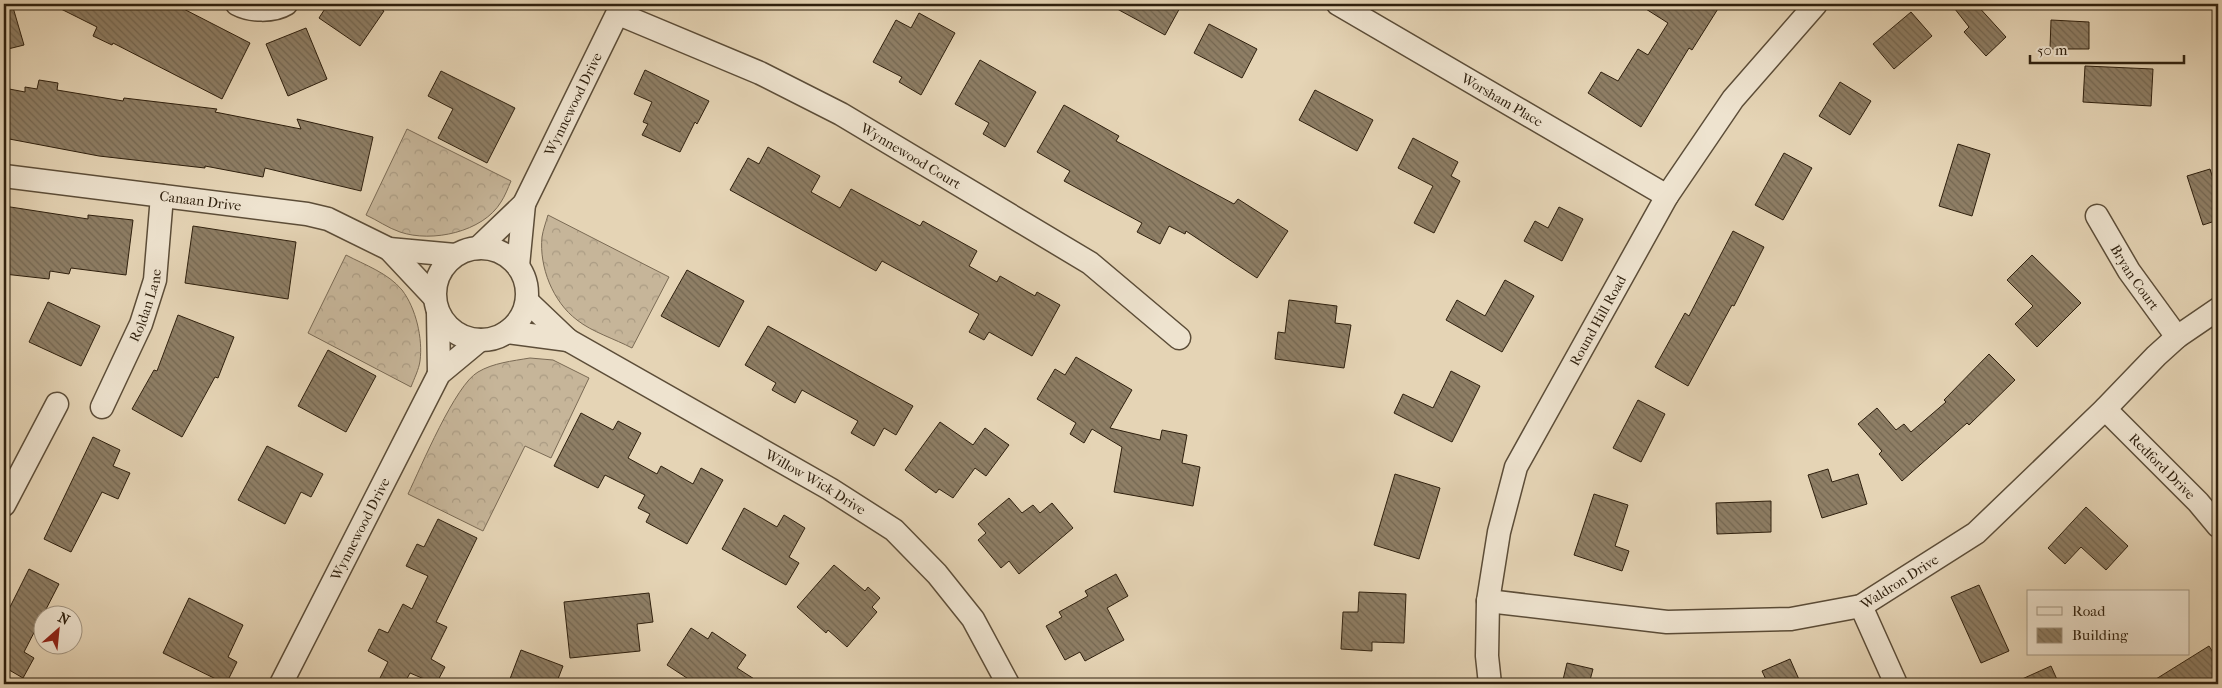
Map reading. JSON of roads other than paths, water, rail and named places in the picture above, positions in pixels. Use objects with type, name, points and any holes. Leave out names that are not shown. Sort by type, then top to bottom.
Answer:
[{"type":"street","points":[[237,4],[246,8],[267,9],[286,4]]},
{"type":"street","name":"Worsham Place","points":[[1338,4],[1667,196]]},
{"type":"street","name":"Round Hill Road","points":[[1490,684],[1487,656],[1488,601],[1499,532],[1516,467],[1667,196],[1733,99],[1816,4]]},
{"type":"street","name":"Wynnewood Drive","points":[[478,248],[524,204],[620,9]]},
{"type":"street","name":"Wynnewood Court","points":[[620,9],[760,73],[841,114],[1090,263],[1179,338]]},
{"type":"street","name":"Canaan Drive","points":[[4,176],[307,214],[328,219],[389,249],[455,255]]},
{"type":"street","name":"Roldan Lane","points":[[102,407],[141,324],[152,289],[162,196]]},
{"type":"street","name":"Wynnewood Drive","points":[[518,266],[524,204]]},
{"type":"street","name":"Bryan Court","points":[[2097,216],[2129,271],[2177,337]]},
{"type":"street","name":"Wynnewood Drive","points":[[439,374],[436,281],[455,255],[469,249],[478,248],[501,252],[518,266],[527,286],[527,301]]},
{"type":"street","name":"Canaan Drive","points":[[389,249],[436,304]]},
{"type":"street","points":[[507,332],[523,315],[527,301]]},
{"type":"street","name":"Willow Wick Drive","points":[[527,301],[568,340],[830,489],[894,530],[937,574],[973,619],[1008,684]]},
{"type":"street","points":[[436,304],[446,326],[459,335],[480,340]]},
{"type":"street","name":"Waldron Drive","points":[[1488,601],[1667,622],[1791,619],[1861,606],[1976,533],[2177,337],[2218,309]]},
{"type":"street","name":"Wynnewood Drive","points":[[281,684],[439,374],[480,340],[495,338],[507,332]]},
{"type":"street","name":"Willow Wick Drive","points":[[507,332],[568,340]]},
{"type":"street","points":[[4,505],[57,404]]},
{"type":"street","name":"Redford Drive","points":[[2105,409],[2198,502],[2218,526]]},
{"type":"street","points":[[1861,606],[1896,684]]}]
